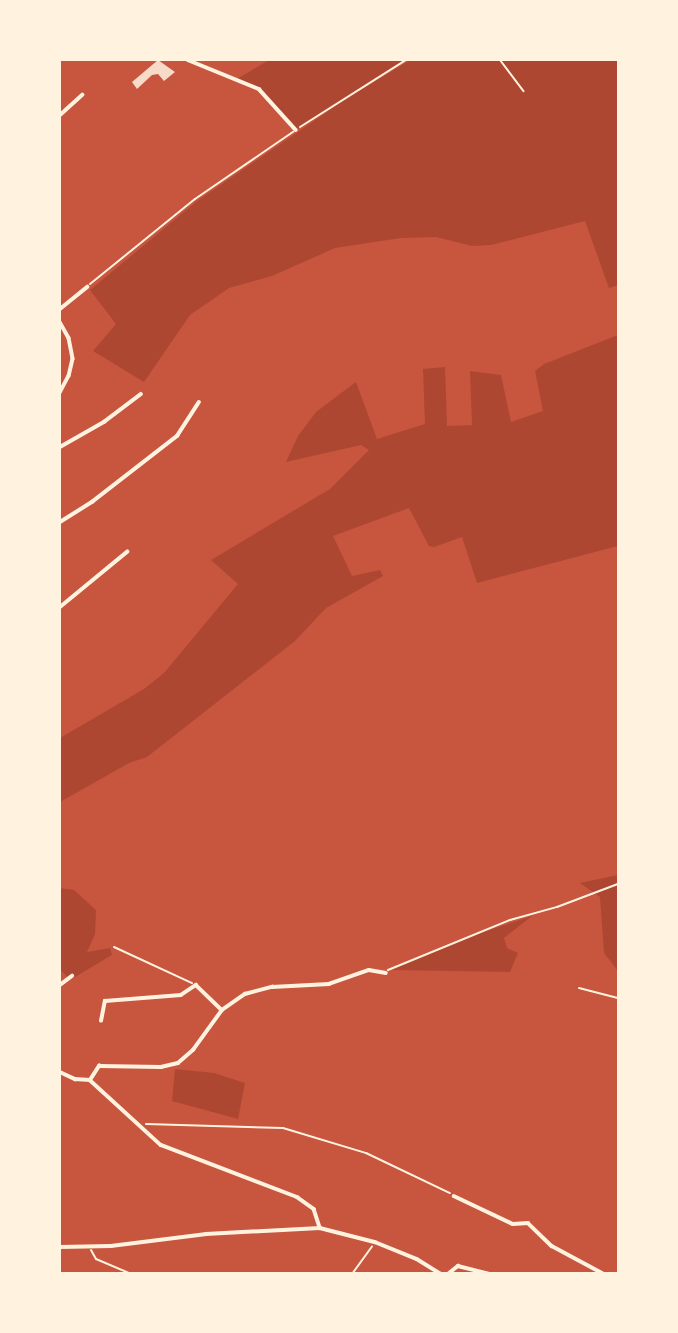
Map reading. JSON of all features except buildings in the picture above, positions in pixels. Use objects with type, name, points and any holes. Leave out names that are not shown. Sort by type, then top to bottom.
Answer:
[{"type":"street","points":[[188,60],[259,89],[296,130]]},
{"type":"street","points":[[60,115],[82,95]]},
{"type":"street","points":[[60,309],[87,287]]},
{"type":"street","points":[[60,323],[69,338],[73,359],[69,376],[60,393]]},
{"type":"street","points":[[60,447],[104,422],[141,394]]},
{"type":"street","points":[[60,522],[92,502],[182,432],[199,402]]},
{"type":"street","points":[[60,607],[127,552]]},
{"type":"street","points":[[90,1080],[99,1066],[161,1068],[183,1061],[222,1010],[245,994],[258,990],[320,986],[369,970],[386,973]]},
{"type":"street","points":[[60,985],[72,976]]},
{"type":"street","points":[[101,1021],[105,1001],[181,995],[196,985],[222,1010]]},
{"type":"street","points":[[60,1072],[75,1080],[90,1080],[161,1146],[307,1202],[318,1213],[320,1228]]},
{"type":"street","points":[[454,1196],[513,1224],[528,1223],[552,1246],[604,1273]]},
{"type":"street","points":[[60,1247],[90,1247],[205,1234],[320,1228],[375,1242],[417,1259],[441,1273]]},
{"type":"street","points":[[448,1273],[458,1266],[489,1273]]},
{"type":"path","points":[[87,287],[195,199],[405,60]]},
{"type":"path","points":[[500,60],[523,91]]},
{"type":"path","points":[[386,973],[391,968],[484,930],[618,884]]},
{"type":"path","points":[[114,947],[179,974],[196,985]]},
{"type":"path","points":[[579,989],[618,998]]},
{"type":"path","points":[[137,1123],[283,1128],[366,1153],[454,1196]]},
{"type":"path","points":[[352,1273],[375,1242]]},
{"type":"path","points":[[90,1247],[96,1259],[131,1273]]},
{"type":"shaded area","points":[[269,60],[406,60],[296,130],[266,95],[237,79]]},
{"type":"shaded area","points":[[410,60],[618,60],[618,285],[609,288],[585,221],[491,245],[472,246],[436,237],[401,238],[335,248],[272,276],[229,288],[190,315],[144,382],[93,351],[116,324],[90,290],[197,201],[343,101]]},
{"type":"shaded area","points":[[618,335],[618,546],[477,583],[462,537],[434,547],[429,546],[409,508],[333,536],[352,576],[380,570],[383,576],[326,608],[295,641],[147,757],[129,763],[60,802],[60,738],[144,689],[164,673],[238,584],[211,560],[330,489],[369,450],[361,445],[286,462],[298,436],[316,412],[356,382],[377,439],[425,424],[423,369],[445,367],[447,426],[472,425],[470,371],[501,375],[511,422],[543,411],[535,371],[544,364]]},
{"type":"shaded area","points":[[618,875],[618,971],[604,953],[600,897],[580,883]]},
{"type":"shaded area","points":[[60,888],[74,890],[96,910],[95,934],[87,952],[110,948],[112,955],[70,980],[60,969]]},
{"type":"shaded area","points":[[532,916],[504,938],[507,948],[518,953],[510,972],[391,970],[489,930]]},
{"type":"shaded area","points":[[175,1069],[214,1073],[245,1083],[238,1119],[172,1101]]}]
